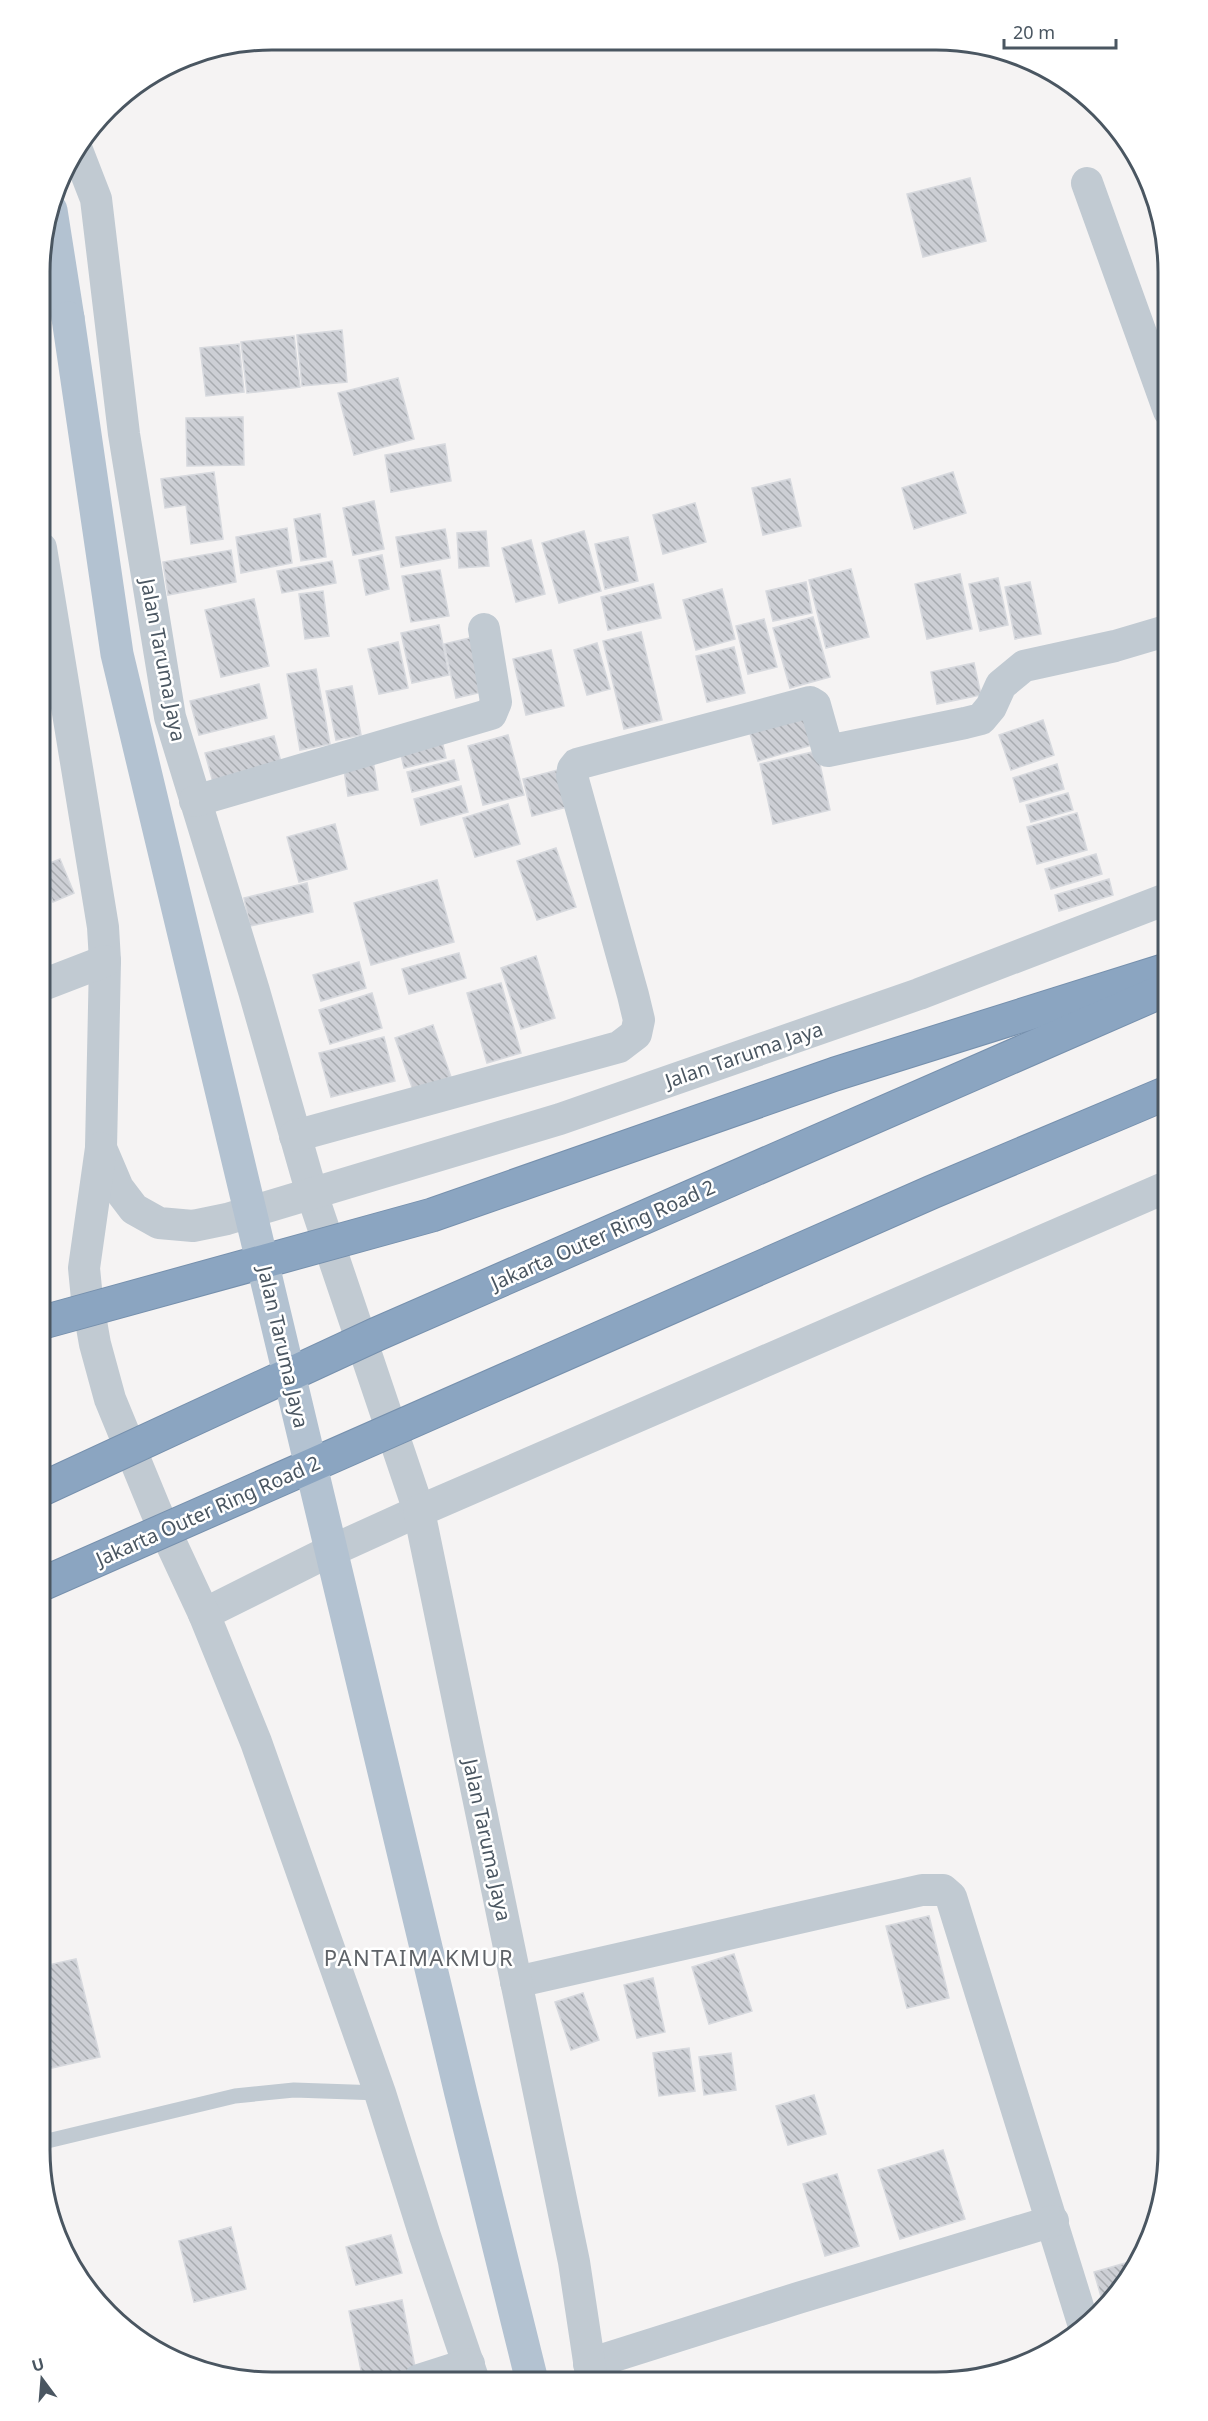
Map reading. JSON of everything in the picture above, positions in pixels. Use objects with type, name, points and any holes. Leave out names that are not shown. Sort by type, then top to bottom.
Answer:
[{"type":"highway","points":[[50,1320],[432,1215],[835,1074],[1158,972]]},
{"type":"highway","name":"Jakarta Outer Ring Road 2","points":[[50,1485],[376,1334],[1158,993]]},
{"type":"highway","name":"Jakarta Outer Ring Road 2","points":[[50,1581],[900,1207],[1158,1097]]},
{"type":"main road","name":"Jalan Taruma Jaya","points":[[54,228],[117,654],[460,2094],[530,2372]]},
{"type":"street","name":"Jalan Taruma Jaya","points":[[80,158],[96,199],[124,434],[170,717],[254,991],[312,1194],[419,1511],[574,2262],[590,2372]]},
{"type":"street","points":[[1087,183],[1158,380]]},
{"type":"street","name":"Jalan Taruma Jaya","points":[[50,603],[101,915],[105,961],[100,1148],[84,1268],[95,1344],[110,1399],[156,1511],[204,1614],[256,1742],[380,2093],[471,2372]]},
{"type":"street","points":[[195,801],[491,714],[496,702],[484,629]]},
{"type":"street","points":[[295,1136],[619,1047],[636,1034],[639,1020],[633,995],[572,776],[577,764],[810,702],[815,705],[828,751],[965,723],[981,718],[991,707],[1001,686],[1024,666],[1115,646],[1158,633]]},
{"type":"street","name":"Jalan Taruma Jaya","points":[[100,1148],[118,1188],[134,1209],[159,1223],[193,1226],[227,1219],[560,1119],[919,994],[1158,902]]},
{"type":"street","points":[[50,982],[105,961]]},
{"type":"street","points":[[204,1614],[320,1556],[419,1511],[1158,1191]]},
{"type":"street","points":[[516,1982],[922,1890],[943,1890],[951,1897],[1081,2317]]},
{"type":"street","points":[[593,2372],[819,2291],[1053,2222]]},
{"type":"lane","points":[[50,2140],[235,2096],[294,2090],[380,2093]]},
{"type":"building","points":[[970,178],[986,241],[923,257],[907,194]]},
{"type":"building","points":[[342,330],[347,382],[302,386],[297,335]]},
{"type":"building","points":[[294,336],[300,387],[247,393],[241,342]]},
{"type":"building","points":[[239,344],[244,392],[206,396],[200,348]]},
{"type":"building","points":[[398,378],[414,439],[354,455],[338,393]]},
{"type":"building","points":[[243,417],[244,465],[187,466],[186,418]]},
{"type":"building","points":[[445,444],[451,481],[391,492],[385,455]]},
{"type":"building","points":[[214,472],[223,539],[191,544],[186,505],[165,508],[161,479]]},
{"type":"building","points":[[953,472],[966,513],[914,529],[902,488]]},
{"type":"building","points":[[790,479],[801,526],[763,535],[752,488]]},
{"type":"building","points":[[374,501],[384,549],[353,555],[343,508]]},
{"type":"building","points":[[695,503],[706,542],[663,554],[653,515]]},
{"type":"building","points":[[320,514],[326,557],[301,561],[294,519]]},
{"type":"building","points":[[287,528],[292,563],[241,573],[236,537]]},
{"type":"building","points":[[445,529],[450,558],[401,567],[396,537]]},
{"type":"building","points":[[486,531],[489,566],[459,568],[457,533]]},
{"type":"building","points":[[584,531],[601,591],[559,603],[542,543]]},
{"type":"building","points":[[628,537],[638,581],[605,589],[595,544]]},
{"type":"building","points":[[531,540],[545,594],[516,602],[502,548]]},
{"type":"building","points":[[231,550],[236,582],[168,595],[163,562]]},
{"type":"building","points":[[382,555],[389,589],[366,595],[359,560]]},
{"type":"building","points":[[332,561],[336,583],[282,593],[277,571]]},
{"type":"building","points":[[851,569],[869,637],[826,648],[809,580]]},
{"type":"building","points":[[440,570],[449,616],[411,622],[402,576]]},
{"type":"building","points":[[960,574],[972,629],[927,639],[915,584]]},
{"type":"building","points":[[998,578],[1008,625],[980,631],[969,584]]},
{"type":"building","points":[[806,582],[812,613],[773,621],[766,591]]},
{"type":"building","points":[[1030,582],[1041,634],[1015,639],[1005,587]]},
{"type":"building","points":[[653,584],[661,618],[608,630],[601,597]]},
{"type":"building","points":[[722,589],[735,639],[696,650],[683,600]]},
{"type":"building","points":[[323,591],[329,636],[305,639],[299,594]]},
{"type":"building","points":[[254,599],[269,666],[221,677],[205,610]]},
{"type":"building","points":[[813,617],[830,677],[790,688],[773,628]]},
{"type":"building","points":[[764,619],[777,667],[748,674],[736,626]]},
{"type":"building","points":[[439,625],[449,675],[412,683],[401,633]]},
{"type":"building","points":[[641,632],[662,720],[624,729],[603,641]]},
{"type":"building","points":[[478,636],[491,690],[456,698],[444,644]]},
{"type":"building","points":[[398,642],[408,688],[379,694],[368,649]]},
{"type":"building","points":[[597,643],[610,689],[587,695],[574,650]]},
{"type":"building","points":[[734,647],[745,693],[707,702],[696,656]]},
{"type":"building","points":[[551,650],[564,706],[526,715],[513,659]]},
{"type":"building","points":[[974,663],[981,695],[937,704],[931,672]]},
{"type":"building","points":[[316,669],[330,744],[300,750],[287,674]]},
{"type":"building","points":[[259,684],[267,718],[199,735],[190,701]]},
{"type":"building","points":[[352,686],[361,735],[336,740],[326,691]]},
{"type":"building","points":[[808,705],[819,743],[758,761],[747,723]]},
{"type":"building","points":[[1043,720],[1054,755],[1011,770],[999,735]]},
{"type":"building","points":[[440,732],[446,758],[404,768],[398,742]]},
{"type":"building","points":[[508,735],[524,795],[483,805],[468,746]]},
{"type":"building","points":[[274,736],[284,773],[215,790],[205,753]]},
{"type":"building","points":[[817,751],[830,810],[773,824],[760,764]]},
{"type":"building","points":[[372,754],[378,790],[348,796],[342,758]]},
{"type":"building","points":[[454,760],[459,780],[412,792],[407,772]]},
{"type":"building","points":[[1057,764],[1064,789],[1020,802],[1013,778]]},
{"type":"building","points":[[562,769],[571,806],[532,816],[523,779]]},
{"type":"building","points":[[461,786],[468,812],[421,825],[414,799]]},
{"type":"building","points":[[1068,793],[1073,810],[1031,822],[1026,805]]},
{"type":"building","points":[[508,804],[520,844],[475,857],[463,818]]},
{"type":"building","points":[[1077,813],[1087,850],[1037,864],[1027,827]]},
{"type":"building","points":[[335,824],[347,869],[299,882],[287,837]]},
{"type":"building","points":[[556,848],[576,907],[537,920],[517,861]]},
{"type":"building","points":[[1096,854],[1102,874],[1051,889],[1045,869]]},
{"type":"building","points":[[60,859],[74,893],[53,902],[50,894],[50,863]]},
{"type":"building","points":[[1109,879],[1113,895],[1059,911],[1055,895]]},
{"type":"building","points":[[437,880],[454,942],[371,965],[354,903]]},
{"type":"building","points":[[307,883],[313,912],[250,926],[244,898]]},
{"type":"building","points":[[459,953],[466,978],[409,994],[402,969]]},
{"type":"building","points":[[536,956],[555,1018],[521,1029],[501,968]]},
{"type":"building","points":[[359,962],[366,988],[321,1001],[313,975]]},
{"type":"building","points":[[501,983],[521,1053],[487,1063],[467,993]]},
{"type":"building","points":[[372,993],[382,1028],[330,1044],[319,1010]]},
{"type":"building","points":[[433,1025],[451,1077],[413,1090],[395,1038]]},
{"type":"building","points":[[384,1037],[395,1081],[331,1097],[319,1053]]},
{"type":"building","points":[[929,1916],[949,1998],[907,2008],[886,1926]]},
{"type":"building","points":[[734,1954],[752,2011],[709,2024],[692,1967]]},
{"type":"building","points":[[76,1959],[100,2057],[50,2068],[50,1965]]},
{"type":"building","points":[[653,1978],[665,2032],[637,2038],[624,1985]]},
{"type":"building","points":[[583,1993],[599,2040],[571,2050],[555,2002]]},
{"type":"building","points":[[689,2048],[695,2091],[659,2096],[653,2053]]},
{"type":"building","points":[[731,2053],[736,2090],[704,2095],[699,2057]]},
{"type":"building","points":[[814,2095],[826,2134],[788,2145],[776,2106]]},
{"type":"building","points":[[943,2150],[965,2219],[900,2239],[878,2170]]},
{"type":"building","points":[[837,2174],[859,2246],[825,2256],[803,2184]]},
{"type":"building","points":[[231,2227],[246,2289],[194,2302],[179,2241]]},
{"type":"building","points":[[391,2235],[402,2273],[356,2285],[346,2247]]},
{"type":"building","points":[[1128,2262],[1101,2298],[1094,2272]]},
{"type":"building","points":[[402,2300],[416,2372],[361,2372],[349,2311]]},
{"type":"district","name":"PANTAIMAKMUR","points":[[419,1958]]}]
